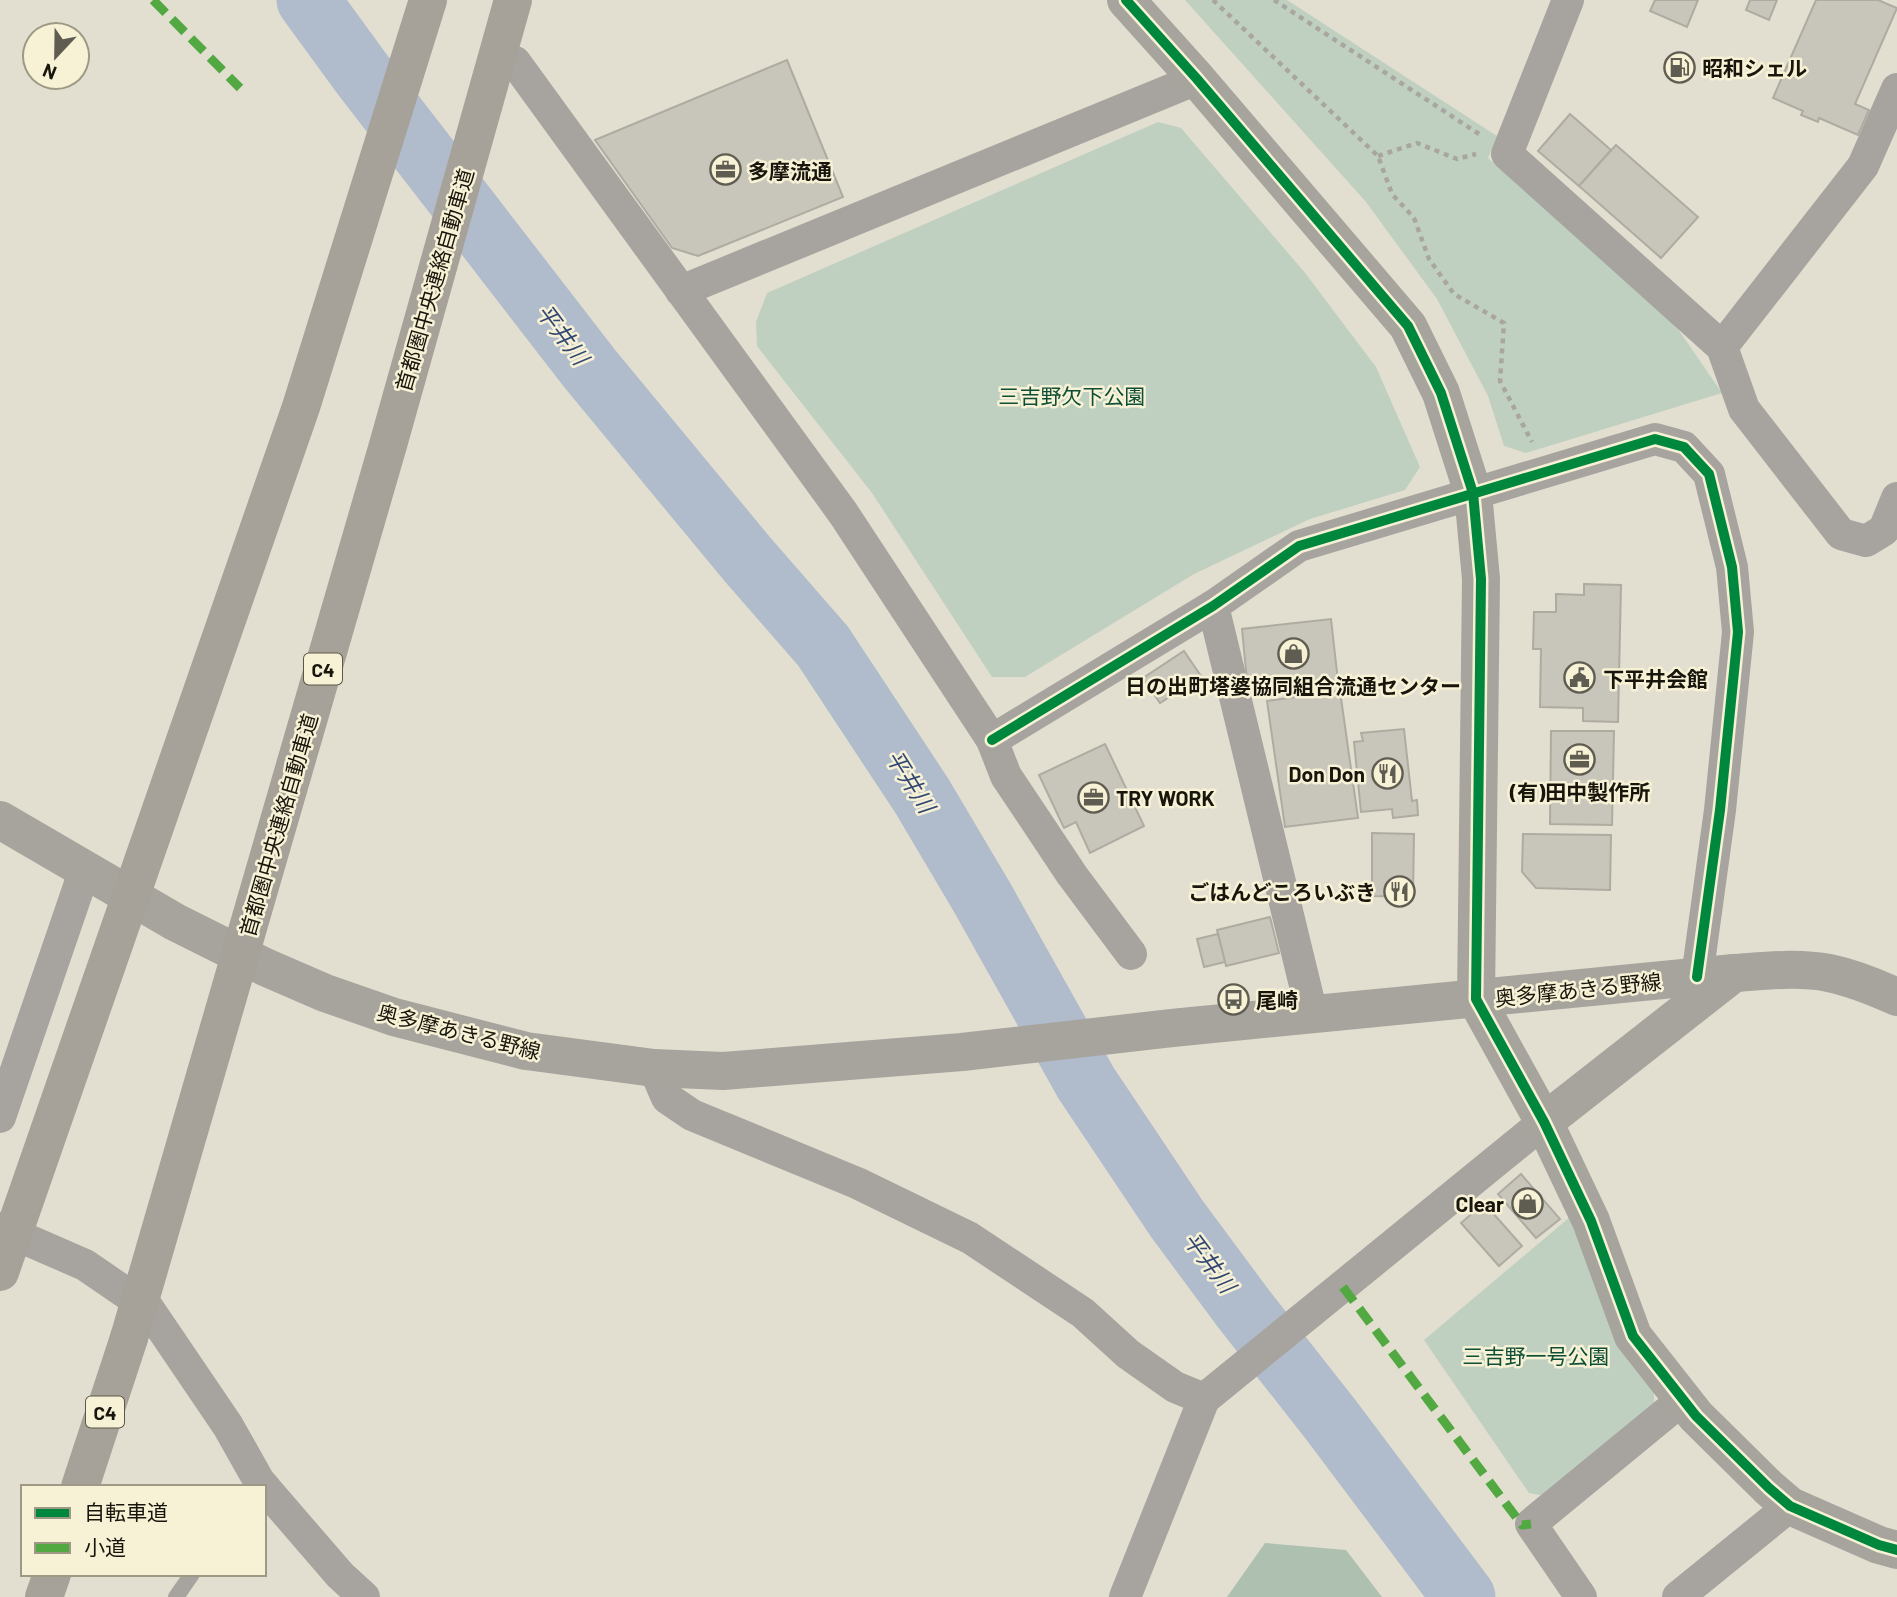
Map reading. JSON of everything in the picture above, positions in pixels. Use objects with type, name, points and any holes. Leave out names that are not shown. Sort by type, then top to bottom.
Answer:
[{"type":"highway","points":[[0,1272],[301,407],[428,0]]},
{"type":"highway","name":"首都圏中央連絡自動車道","points":[[81,1485],[129,1338],[388,445],[513,0]]},
{"type":"highway","points":[[44,1597],[51,1576]]},
{"type":"street","points":[[1126,0],[1408,326],[1441,393],[1473,493],[1481,579],[1476,999],[1544,1122],[1591,1221],[1633,1336],[1682,1400],[1790,1506],[1879,1545],[1897,1550]]},
{"type":"street","points":[[1568,0],[1503,150],[1722,348],[1744,409],[1841,534],[1866,541],[1884,530],[1897,498]]},
{"type":"street","points":[[515,62],[843,513],[992,740],[1006,776],[1072,875],[1130,954]]},
{"type":"street","points":[[681,291],[1197,79]]},
{"type":"street","points":[[1722,348],[1863,166],[1897,89]]},
{"type":"street","points":[[992,740],[1213,606],[1299,546],[1656,439],[1684,447],[1709,474],[1732,567],[1738,632],[1720,810],[1696,977]]},
{"type":"street","points":[[1213,606],[1312,1014]]},
{"type":"street","name":"奥多摩あきる野線","points":[[0,820],[175,922],[265,967],[326,993],[394,1017],[526,1051],[654,1068],[723,1071],[962,1052],[1172,1028],[1782,970],[1826,972],[1858,980],[1897,997]]},
{"type":"street","points":[[0,1118],[85,869]]},
{"type":"street","points":[[1125,1597],[1208,1395],[1544,1122],[1734,973]]},
{"type":"street","points":[[654,1068],[667,1098],[692,1115],[857,1183],[970,1238],[1083,1313],[1128,1354],[1175,1387],[1208,1395]]},
{"type":"street","points":[[0,1228],[85,1265],[148,1308],[229,1426],[260,1485]]},
{"type":"street","points":[[1581,1597],[1531,1524],[1682,1400]]},
{"type":"street","points":[[266,1492],[340,1575],[364,1597]]},
{"type":"street","points":[[1678,1597],[1790,1506]]},
{"type":"lane","points":[[176,1597],[191,1576]]},
{"type":"path","points":[[1213,0],[1378,156],[1392,194],[1414,218],[1429,259],[1454,294],[1504,323],[1500,381],[1525,427]]},
{"type":"path","points":[[1275,0],[1503,150]]},
{"type":"path","points":[[1378,156],[1417,143],[1457,159],[1503,150]]},
{"type":"green space","points":[[1185,0],[1287,0],[1497,136],[1488,158],[1667,313],[1722,393],[1526,453],[1504,446],[1488,396],[1437,299],[1366,202]]},
{"type":"green space","name":"三吉野欠下公園","points":[[1158,122],[1181,128],[1306,274],[1376,367],[1420,467],[1405,490],[1310,519],[1194,574],[1025,677],[992,677],[872,493],[757,346],[756,322],[767,293]]},
{"type":"green space","name":"三吉野一号公園","points":[[1570,1217],[1654,1392],[1654,1411],[1545,1496],[1529,1493],[1424,1340]]},
{"type":"green space","points":[[1265,1543],[1346,1550],[1382,1597],[1227,1597]]},
{"type":"building","points":[[1655,0],[1698,0],[1687,27],[1650,11]]},
{"type":"building","points":[[1750,0],[1777,0],[1769,20],[1746,10]]},
{"type":"building","points":[[1816,0],[1878,0],[1897,8],[1855,104],[1869,110],[1858,135],[1819,118],[1818,122],[1801,115],[1803,111],[1773,98]]},
{"type":"building","points":[[787,60],[843,197],[698,256],[672,248],[595,140]]},
{"type":"building","points":[[1570,114],[1611,150],[1579,186],[1538,151]]},
{"type":"building","points":[[1616,145],[1698,217],[1661,258],[1579,186]]},
{"type":"building","name":"下平井会館","points":[[1584,584],[1621,585],[1618,722],[1583,721],[1583,708],[1540,707],[1541,649],[1533,649],[1534,612],[1556,612],[1556,594],[1584,595]]},
{"type":"building","points":[[1331,619],[1338,681],[1248,691],[1242,629]]},
{"type":"building","points":[[1184,651],[1201,676],[1160,703],[1143,678]]},
{"type":"building","points":[[1340,691],[1358,818],[1285,827],[1267,701]]},
{"type":"building","points":[[1404,729],[1412,801],[1417,800],[1418,815],[1393,818],[1392,809],[1361,812],[1354,742],[1363,741],[1361,733]]},
{"type":"building","points":[[1551,731],[1614,731],[1612,825],[1550,824]]},
{"type":"building","points":[[1105,744],[1144,826],[1090,853],[1076,822],[1064,828],[1039,775]]},
{"type":"building","points":[[1372,833],[1414,834],[1413,897],[1372,896]]},
{"type":"building","points":[[1523,834],[1611,835],[1610,890],[1536,888],[1522,872]]},
{"type":"building","points":[[1270,917],[1279,953],[1226,966],[1217,930]]},
{"type":"building","points":[[1218,934],[1225,962],[1204,967],[1197,939]]},
{"type":"building","points":[[1521,1174],[1560,1219],[1536,1238],[1498,1194]]},
{"type":"building","points":[[1484,1203],[1522,1246],[1499,1266],[1461,1223]]},
{"type":"waterway","name":"平井川","points":[[308,0],[590,369],[823,646],[922,796],[1086,1083],[1177,1219],[1464,1597]]},
{"type":"marked path","points":[[153,0],[240,88]]},
{"type":"marked path","points":[[1343,1287],[1522,1525],[1531,1524]]},
{"type":"cycle path","points":[[1126,0],[1408,326],[1441,393],[1473,493],[1481,579],[1476,999],[1544,1122],[1591,1221],[1633,1336],[1696,1416],[1790,1506],[1879,1545],[1897,1550]]},
{"type":"cycle path","points":[[992,740],[1213,606],[1299,546],[1655,439],[1684,447],[1709,474],[1732,567],[1738,632],[1720,810],[1697,977]]},
{"type":"place","name":"昭和シェル","points":[[1679,67]]},
{"type":"place","name":"多摩流通","points":[[725,170]]},
{"type":"place","name":"日の出町塔婆協同組合流通センター","points":[[1293,653]]},
{"type":"place","name":"下平井会館","points":[[1580,678]]},
{"type":"place","name":"(有)田中製作所","points":[[1580,759]]},
{"type":"place","name":"Don Don","points":[[1388,773]]},
{"type":"place","name":"TRY WORK","points":[[1093,797]]},
{"type":"place","name":"ごはんどころいぶき","points":[[1399,891]]},
{"type":"place","name":"尾崎","points":[[1233,999]]},
{"type":"place","name":"Clear","points":[[1527,1203]]}]
